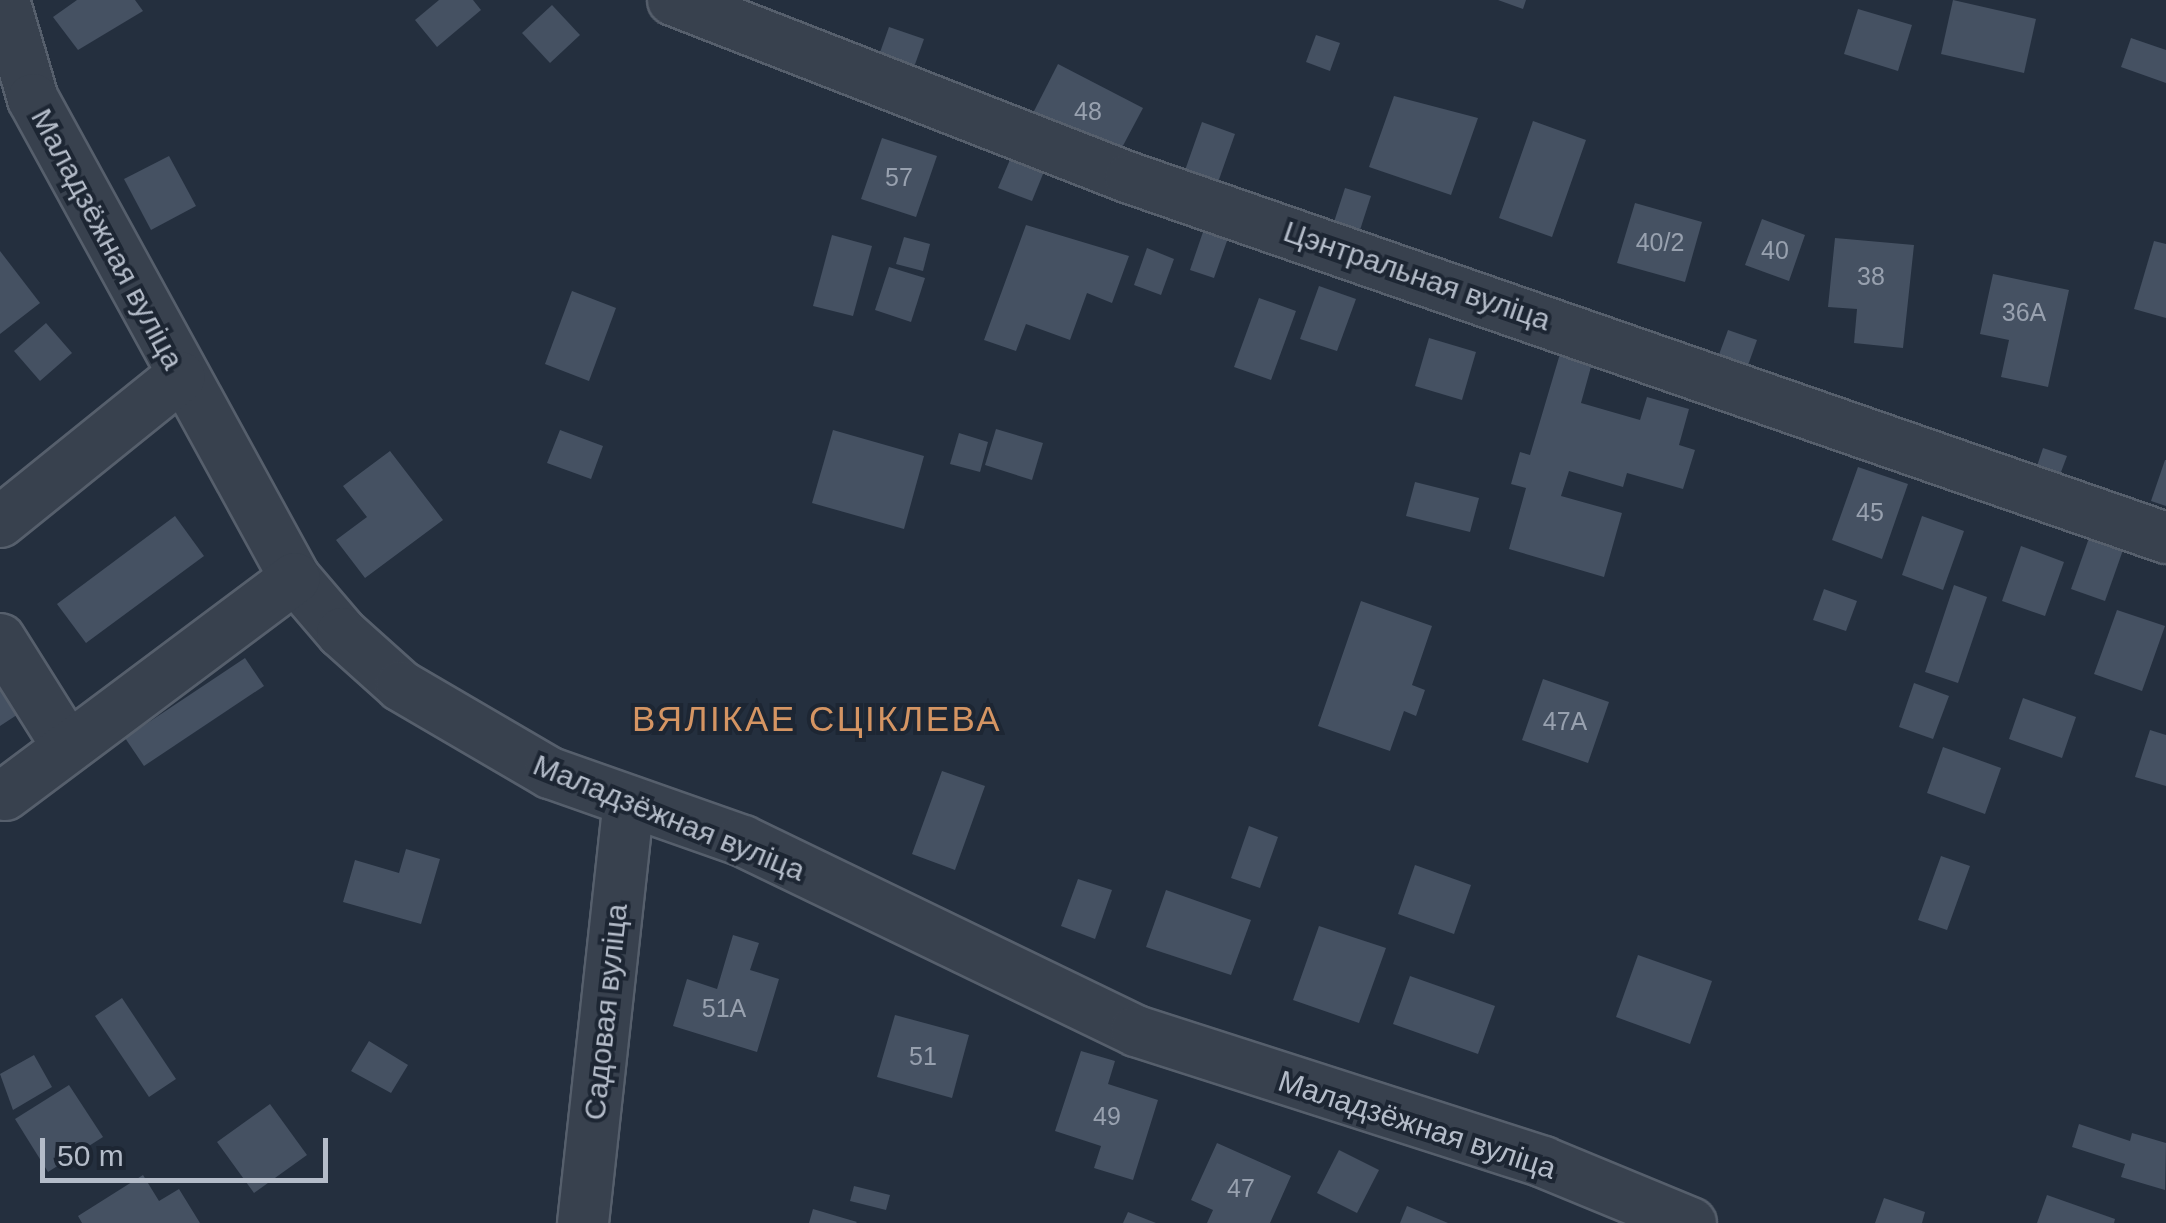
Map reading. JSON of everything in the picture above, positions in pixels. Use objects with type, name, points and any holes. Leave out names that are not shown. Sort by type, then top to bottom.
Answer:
[{"type":"street","name":"Маладзёжная вуліца","points":[[4,0],[33,99],[180,377],[295,578],[342,633],[402,686],[510,754],[743,842],[1136,1031],[1543,1162],[1691,1223]]},
{"type":"street","name":"Цэнтральная вуліца","points":[[673,0],[1130,178],[2166,538]]},
{"type":"street","points":[[0,522],[180,377]]},
{"type":"street","points":[[5,795],[295,578]]},
{"type":"street","points":[[0,638],[67,746]]},
{"type":"street","name":"Садовая вуліца","points":[[583,1223],[629,801]]},
{"type":"building","points":[[77,0],[135,0],[143,11],[78,50],[53,17]]},
{"type":"building","points":[[439,0],[473,0],[481,10],[437,47],[415,20]]},
{"type":"building","points":[[1498,0],[1526,0],[1523,9]]},
{"type":"building","points":[[1953,0],[2036,19],[2024,73],[1941,54]]},
{"type":"building","points":[[552,5],[580,35],[550,63],[522,33]]},
{"type":"building","points":[[1858,9],[1912,25],[1898,71],[1844,54]]},
{"type":"building","points":[[889,27],[924,39],[913,70],[878,58]]},
{"type":"building","points":[[1316,35],[1340,43],[1330,71],[1306,62]]},
{"type":"building","points":[[2131,38],[2166,50],[2166,83],[2121,67]]},
{"type":"building","points":[[1058,64],[1143,108],[1117,157],[1033,113]]},
{"type":"building","points":[[1394,96],[1478,118],[1451,195],[1369,167]]},
{"type":"building","points":[[1533,121],[1586,140],[1552,237],[1499,218]]},
{"type":"building","points":[[1202,122],[1235,134],[1216,188],[1183,176]]},
{"type":"building","points":[[882,138],[937,156],[916,217],[861,199]]},
{"type":"building","points":[[1012,155],[1045,169],[1032,201],[998,188]]},
{"type":"building","points":[[169,156],[196,206],[151,230],[124,179]]},
{"type":"building","points":[[1345,188],[1371,196],[1360,230],[1334,222]]},
{"type":"building","points":[[1635,203],[1702,222],[1685,282],[1617,263]]},
{"type":"building","points":[[1762,219],[1805,235],[1789,281],[1745,265]]},
{"type":"building","points":[[1026,225],[1129,256],[1112,303],[1087,293],[1070,340],[1026,324],[1016,351],[984,340]]},
{"type":"building","points":[[1204,229],[1228,238],[1214,278],[1190,270]]},
{"type":"building","points":[[832,235],[872,246],[853,316],[813,306]]},
{"type":"building","points":[[904,237],[930,244],[923,271],[896,264]]},
{"type":"building","points":[[1835,238],[1914,245],[1903,348],[1854,343],[1857,309],[1828,307]]},
{"type":"building","points":[[2154,241],[2166,244],[2166,318],[2134,309]]},
{"type":"building","points":[[1147,248],[1174,259],[1161,295],[1134,285]]},
{"type":"building","points":[[0,251],[40,303],[0,334]]},
{"type":"building","points":[[889,267],[925,278],[911,322],[875,310]]},
{"type":"building","points":[[1993,274],[2069,290],[2048,387],[2001,377],[2009,340],[1980,334]]},
{"type":"building","points":[[1319,286],[1356,299],[1337,351],[1300,339]]},
{"type":"building","points":[[572,291],[616,308],[589,381],[545,364]]},
{"type":"building","points":[[1259,298],[1296,311],[1271,380],[1234,367]]},
{"type":"building","points":[[46,323],[72,353],[40,381],[14,351]]},
{"type":"building","points":[[1728,330],[1757,340],[1746,371],[1717,360]]},
{"type":"building","points":[[1429,338],[1476,352],[1462,400],[1415,386]]},
{"type":"building","points":[[1562,347],[1594,356],[1581,403],[1640,420],[1647,397],[1689,409],[1679,445],[1695,450],[1683,489],[1627,473],[1623,487],[1569,471],[1561,496],[1622,513],[1604,577],[1509,549],[1526,488],[1511,484],[1520,452],[1530,455]]},
{"type":"building","points":[[996,429],[1043,443],[1032,480],[985,465]]},
{"type":"building","points":[[560,430],[603,446],[591,479],[547,463]]},
{"type":"building","points":[[833,430],[924,456],[904,529],[812,503]]},
{"type":"building","points":[[959,433],[988,442],[980,472],[950,464]]},
{"type":"building","points":[[2043,448],[2067,456],[2058,480],[2035,472]]},
{"type":"building","points":[[390,451],[443,520],[365,578],[336,540],[367,517],[343,486]]},
{"type":"building","points":[[2166,460],[2166,506],[2151,501]]},
{"type":"building","points":[[1858,467],[1908,484],[1882,559],[1832,540]]},
{"type":"building","points":[[1415,482],[1479,498],[1470,532],[1406,516]]},
{"type":"building","points":[[175,516],[204,556],[86,643],[57,604]]},
{"type":"building","points":[[1922,516],[1964,531],[1943,590],[1902,575]]},
{"type":"building","points":[[2089,538],[2123,550],[2105,601],[2071,589]]},
{"type":"building","points":[[2021,546],[2064,562],[2045,616],[2002,601]]},
{"type":"building","points":[[1954,585],[1987,597],[1958,683],[1925,672]]},
{"type":"building","points":[[1824,589],[1857,601],[1846,631],[1813,620]]},
{"type":"building","points":[[1361,601],[1432,626],[1412,685],[1425,690],[1416,716],[1404,711],[1390,751],[1318,726]]},
{"type":"building","points":[[2117,610],[2165,626],[2142,691],[2094,674]]},
{"type":"building","points":[[245,658],[264,686],[144,766],[125,738]]},
{"type":"building","points":[[0,671],[26,709],[0,726]]},
{"type":"building","points":[[1543,679],[1609,702],[1588,763],[1522,740]]},
{"type":"building","points":[[1914,683],[1949,696],[1933,739],[1899,727]]},
{"type":"building","points":[[2023,698],[2076,717],[2062,758],[2009,739]]},
{"type":"building","points":[[2150,730],[2166,735],[2166,786],[2135,777]]},
{"type":"building","points":[[1943,747],[2001,768],[1985,814],[1927,793]]},
{"type":"building","points":[[942,771],[985,786],[955,870],[912,854]]},
{"type":"building","points":[[1249,826],[1278,837],[1260,888],[1231,878]]},
{"type":"building","points":[[406,849],[440,859],[421,924],[343,902],[355,860],[399,873]]},
{"type":"building","points":[[1941,856],[1970,866],[1947,930],[1918,920]]},
{"type":"building","points":[[1415,865],[1471,885],[1454,934],[1398,914]]},
{"type":"building","points":[[1078,879],[1112,890],[1095,939],[1061,926]]},
{"type":"building","points":[[1166,890],[1251,920],[1231,975],[1146,947]]},
{"type":"building","points":[[1319,926],[1386,948],[1359,1023],[1293,1000]]},
{"type":"building","points":[[733,935],[759,943],[750,970],[779,979],[757,1052],[673,1026],[687,979],[717,989]]},
{"type":"building","points":[[1638,955],[1712,981],[1690,1044],[1616,1017]]},
{"type":"building","points":[[1410,976],[1495,1006],[1478,1054],[1393,1024]]},
{"type":"building","points":[[122,998],[176,1079],[149,1097],[95,1016]]},
{"type":"building","points":[[895,1015],[969,1035],[952,1098],[877,1077]]},
{"type":"building","points":[[369,1041],[408,1065],[391,1093],[351,1071]]},
{"type":"building","points":[[1081,1051],[1115,1061],[1108,1084],[1158,1100],[1133,1180],[1094,1168],[1101,1146],[1055,1131]]},
{"type":"building","points":[[34,1055],[52,1087],[13,1110],[0,1074]]},
{"type":"building","points":[[69,1085],[103,1137],[48,1172],[15,1119]]},
{"type":"building","points":[[270,1104],[307,1155],[254,1193],[217,1142]]},
{"type":"building","points":[[2079,1124],[2130,1141],[2132,1133],[2166,1143],[2165,1190],[2121,1177],[2125,1164],[2072,1147]]},
{"type":"building","points":[[1217,1143],[1291,1176],[1270,1223],[1207,1223],[1213,1210],[1191,1200]]},
{"type":"building","points":[[1339,1150],[1379,1170],[1357,1213],[1317,1193]]},
{"type":"building","points":[[143,1175],[159,1201],[179,1189],[200,1223],[82,1223],[78,1216]]},
{"type":"building","points":[[854,1186],[890,1195],[886,1210],[850,1201]]},
{"type":"building","points":[[2047,1195],[2115,1219],[2114,1223],[2037,1223]]},
{"type":"building","points":[[1884,1198],[1925,1212],[1922,1223],[1875,1223]]},
{"type":"building","points":[[1407,1206],[1448,1223],[1400,1223]]},
{"type":"building","points":[[813,1209],[857,1222],[809,1223]]},
{"type":"building","points":[[1128,1212],[1156,1223],[1123,1223]]},
{"type":"district","name":"ВЯЛІКАЕ СЦІКЛЕВА","points":[[817,719]]}]
